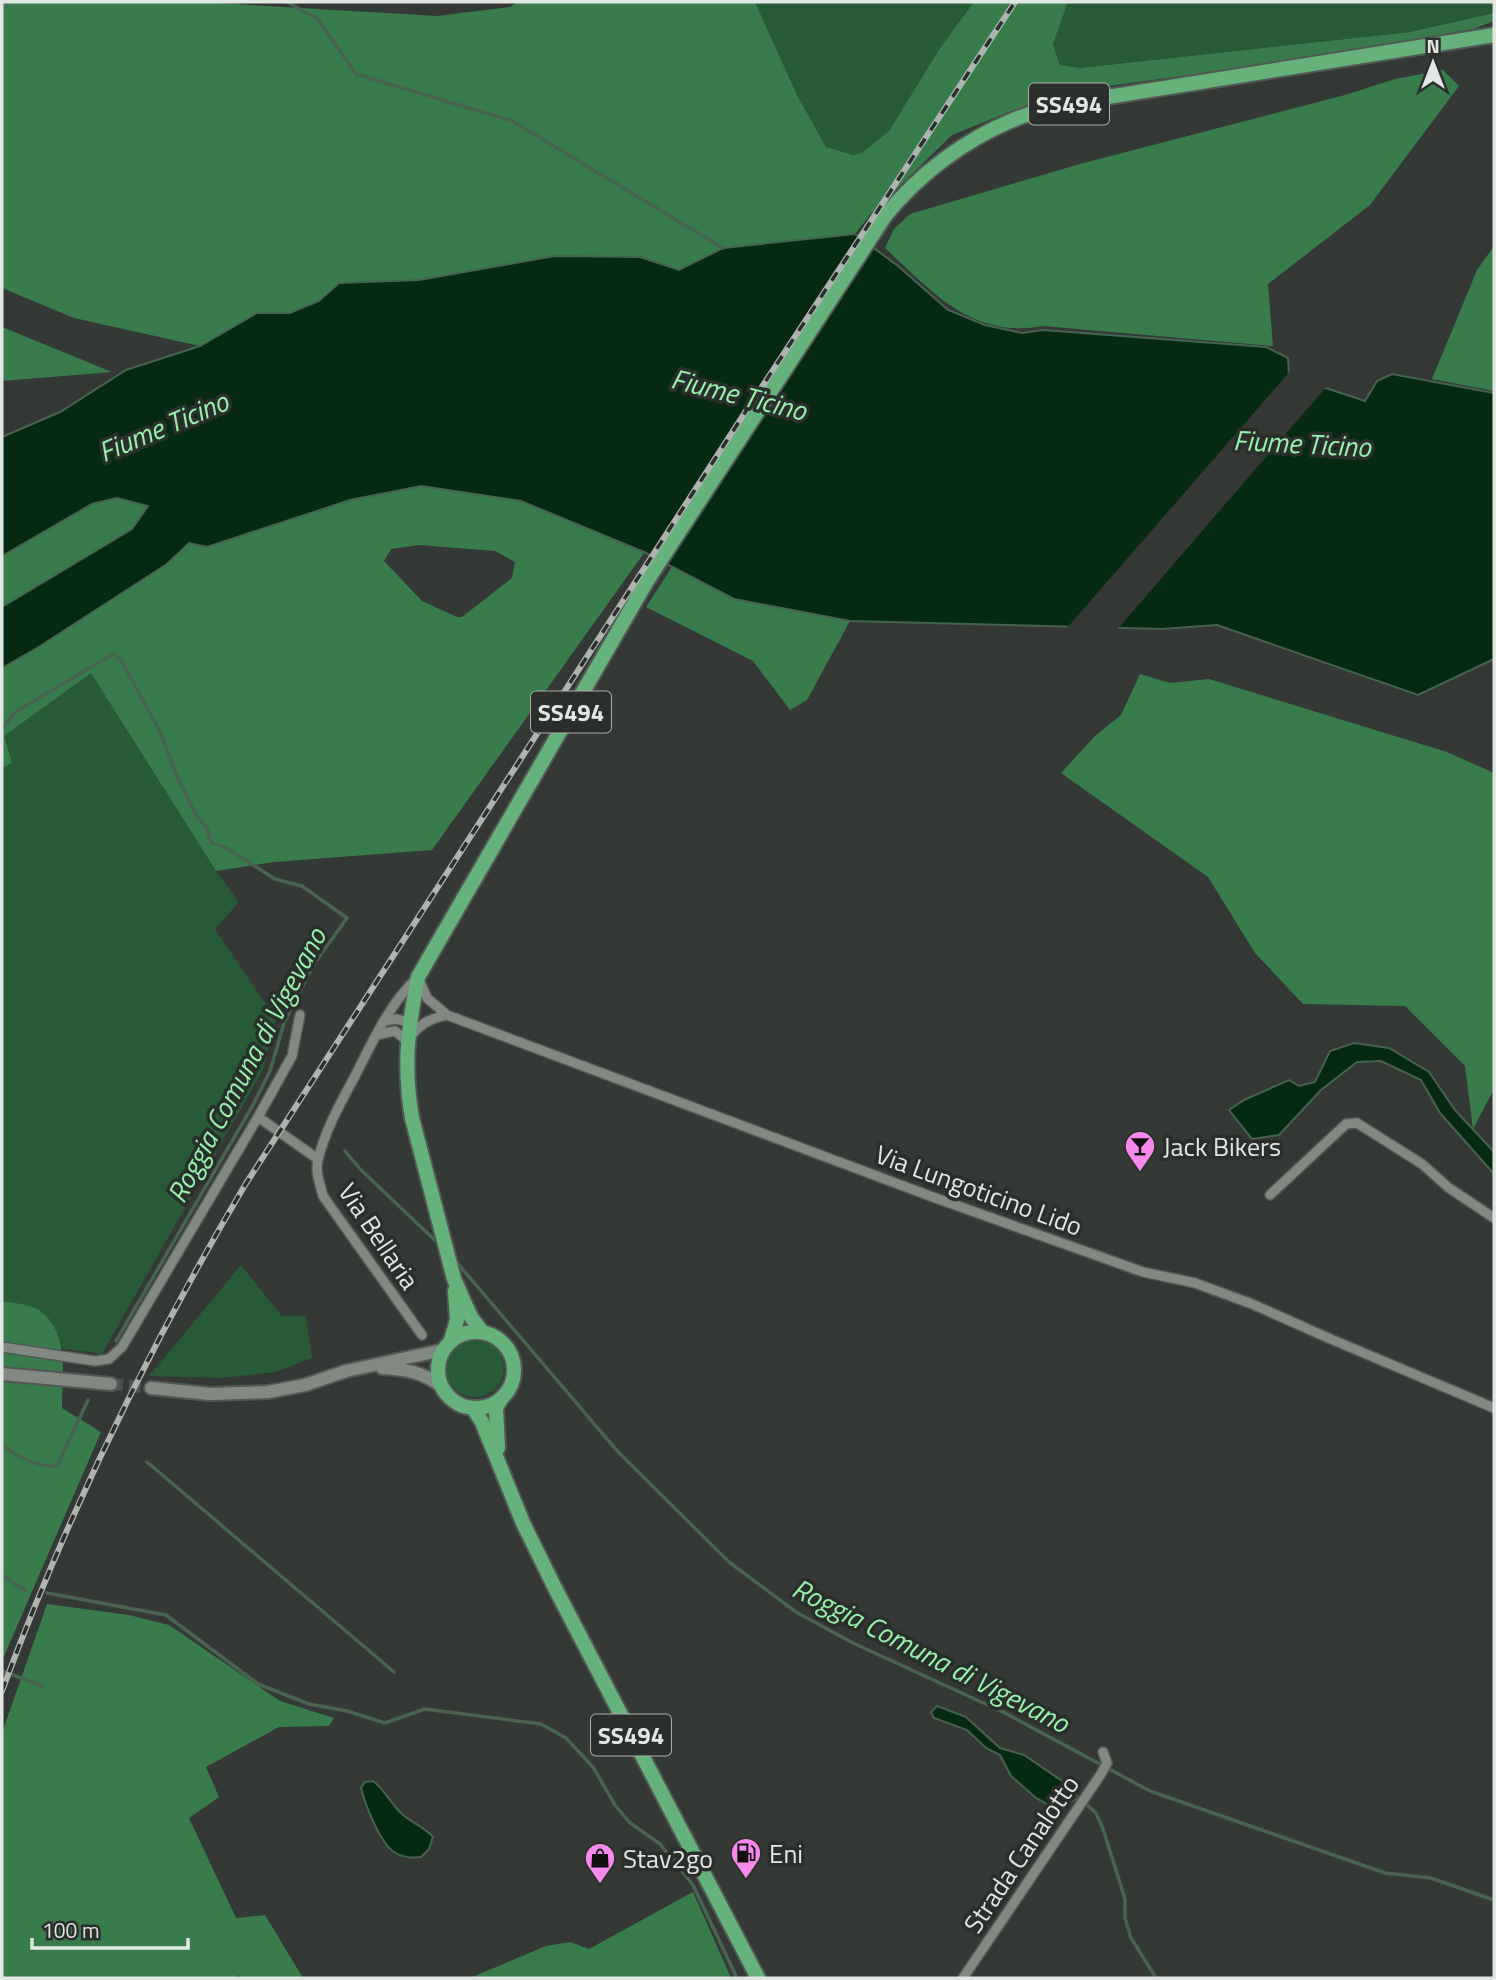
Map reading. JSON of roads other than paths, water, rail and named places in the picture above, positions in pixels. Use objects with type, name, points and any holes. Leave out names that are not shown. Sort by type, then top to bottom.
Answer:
[{"type":"main road","name":"SS494","points":[[510,1490],[495,1427],[496,1408],[513,1381],[513,1359],[503,1343],[482,1332],[471,1317],[454,1279],[408,1097],[408,1034],[418,976],[647,581],[880,223],[904,194],[946,159],[993,130],[1040,111],[1070,103],[1494,35]]},
{"type":"main road","name":"SS494","points":[[441,1386],[438,1368],[457,1320],[454,1279]]},
{"type":"main road","points":[[151,1388],[210,1394],[268,1392],[304,1385],[346,1371],[447,1345],[471,1332],[482,1332]]},
{"type":"main road","points":[[368,1367],[415,1372],[430,1377],[454,1401],[473,1408],[483,1407],[501,1399]]},
{"type":"main road","points":[[2,1374],[111,1384]]},
{"type":"main road","name":"SS494","points":[[473,1408],[482,1422],[523,1523],[556,1590],[758,1978]]},
{"type":"street","points":[[418,976],[427,998],[447,1015]]},
{"type":"street","name":"Via Bellaria","points":[[418,976],[404,990],[376,1035],[337,1111],[318,1159],[317,1170],[323,1196],[422,1335]]},
{"type":"street","points":[[2,1348],[95,1361],[109,1359],[122,1347],[292,1056],[300,1015]]},
{"type":"street","points":[[408,1034],[430,1019],[447,1015]]},
{"type":"street","name":"Via Lungoticino Lido","points":[[447,1015],[955,1205],[1143,1272],[1195,1283],[1252,1304],[1494,1408]]},
{"type":"street","points":[[384,1021],[405,1021],[408,1034]]},
{"type":"street","points":[[376,1035],[395,1031],[408,1034]]},
{"type":"street","points":[[258,1117],[318,1159]]},
{"type":"street","points":[[1270,1195],[1346,1124],[1357,1123],[1422,1164],[1449,1188],[1494,1218]]},
{"type":"street","name":"Strada Canalotto","points":[[963,1978],[1105,1766],[1103,1752]]},
{"type":"water","name":"Fiume Ticino","points":[[855,234],[898,266],[948,310],[985,325],[1022,333],[1043,330],[1266,347],[1288,358],[1289,376],[1365,401],[1377,381],[1392,374],[1494,393],[1494,659],[1418,695],[1217,625],[1162,629],[850,621],[734,599],[644,552],[521,501],[421,486],[350,500],[207,547],[189,543],[167,564],[2,668],[2,607],[132,529],[148,506],[117,498],[92,504],[2,556],[2,437],[60,412],[126,370],[200,346],[257,313],[290,313],[319,301],[339,283],[419,280],[555,256],[640,257],[679,270],[723,248]]},
{"type":"water","points":[[1354,1043],[1389,1048],[1429,1072],[1455,1110],[1494,1152],[1494,1174],[1440,1113],[1421,1080],[1381,1061],[1357,1062],[1321,1090],[1279,1135],[1252,1139],[1229,1110],[1244,1100],[1289,1080],[1299,1086],[1315,1082],[1330,1051]]},
{"type":"water","points":[[937,1706],[966,1717],[1000,1748],[1024,1755],[1068,1785],[1078,1798],[1056,1809],[1036,1798],[1011,1776],[1000,1755],[986,1748],[967,1730],[934,1718],[931,1712]]},
{"type":"water","points":[[373,1781],[402,1814],[433,1837],[429,1849],[421,1857],[394,1852],[378,1832],[361,1788],[365,1782]]},
{"type":"waterway","points":[[287,2],[318,19],[356,74],[512,121],[723,248]]},
{"type":"waterway","name":"Roggia Comuna di Vigevano","points":[[2,728],[17,711],[113,654],[121,660],[160,732],[177,776],[196,815],[207,828],[211,842],[228,849],[275,879],[302,886],[347,918],[314,964],[284,1023],[270,1071],[253,1105],[116,1341]]},
{"type":"waterway","name":"Roggia Comuna di Vigevano","points":[[345,1151],[360,1169],[440,1245]]},
{"type":"waterway","name":"Roggia Comuna di Vigevano","points":[[453,1258],[619,1453],[729,1562],[796,1612],[853,1643],[1003,1712],[1150,1791],[1385,1873],[1431,1878],[1494,1900]]},
{"type":"waterway","name":"Roggia Comuna di Vigevano","points":[[2,1444],[27,1460],[57,1466],[88,1400]]},
{"type":"waterway","points":[[147,1462],[394,1672]]},
{"type":"waterway","points":[[2,1576],[25,1590]]},
{"type":"waterway","points":[[47,1593],[166,1615],[258,1684],[309,1704],[347,1711],[385,1723],[425,1709],[541,1724],[566,1738],[593,1767],[615,1805],[629,1822],[660,1844],[693,1885],[737,1978]]},
{"type":"waterway","points":[[2,1671],[43,1686]]},
{"type":"waterway","points":[[1085,1803],[1096,1813],[1103,1829],[1125,1899],[1125,1918],[1131,1938],[1156,1978]]},
{"type":"tunnel","points":[[111,1384],[151,1388]]},
{"type":"railway","points":[[2,1691],[54,1560],[112,1433],[176,1308],[245,1185],[746,411],[1015,2]]},
{"type":"place","name":"Jack Bikers","points":[[1140,1173]]},
{"type":"place","name":"Eni","points":[[746,1880]]},
{"type":"place","name":"Stav2go","points":[[600,1885]]}]
